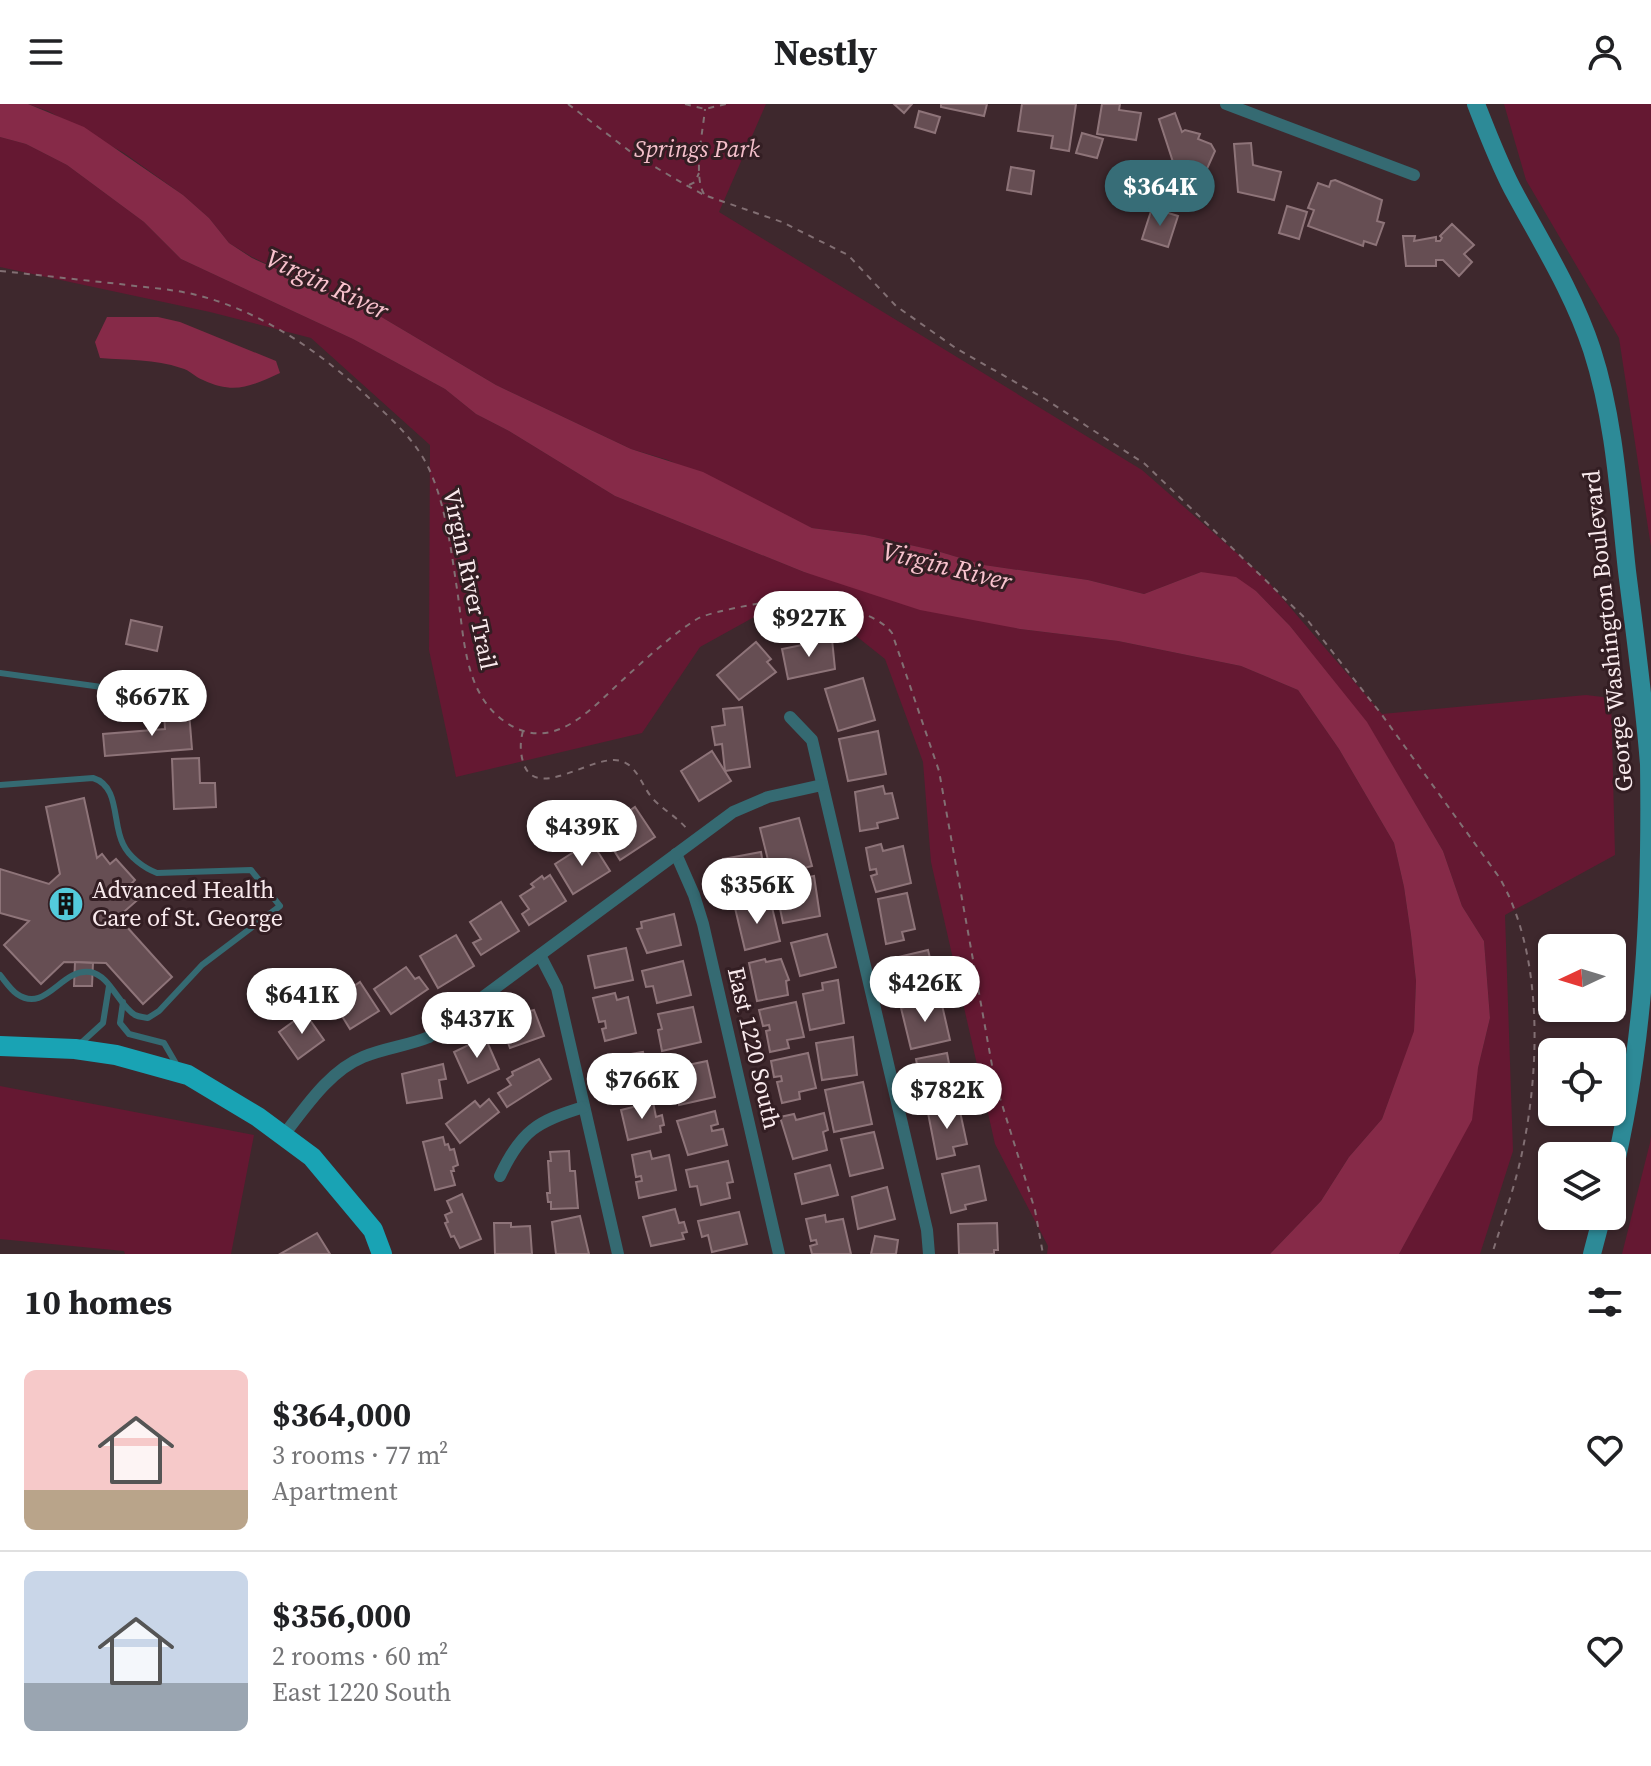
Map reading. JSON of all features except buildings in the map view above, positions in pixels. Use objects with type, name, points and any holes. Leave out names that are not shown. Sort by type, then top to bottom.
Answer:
[{"type":"main road","name":"George Washington Boulevard","points":[[1476,104],[1512,187],[1563,277],[1580,315],[1604,392],[1612,445],[1649,766],[1651,894],[1641,1022],[1620,1142]]},
{"type":"main road","points":[[0,1046],[75,1049],[116,1055],[182,1074],[258,1117],[312,1157],[373,1230],[382,1254]]},
{"type":"main road","points":[[1592,1254],[1598,1230]]},
{"type":"street","points":[[1226,104],[1255,109],[1414,175]]},
{"type":"street","points":[[790,717],[812,740],[927,1230],[929,1254]]},
{"type":"street","points":[[283,1136],[314,1097],[343,1069],[363,1057],[429,1037],[733,812],[751,803],[822,785]]},
{"type":"street","name":"East 1220 South","points":[[676,854],[703,924],[779,1254]]},
{"type":"street","points":[[540,955],[557,988],[618,1254]]},
{"type":"street","points":[[500,1176],[511,1153],[527,1133],[551,1117],[584,1107]]},
{"type":"lane","points":[[0,673],[174,697]]},
{"type":"lane","points":[[0,785],[93,778],[103,781],[109,789],[123,845],[145,868],[157,873],[251,870],[280,906],[202,965],[159,1011],[148,1018],[135,1015],[99,976],[90,972],[71,974],[44,997],[32,1000],[17,994],[0,975]]},
{"type":"lane","points":[[75,1049],[103,1023],[109,986]]},
{"type":"lane","points":[[123,1002],[120,1023],[129,1034],[164,1043],[182,1074]]},
{"type":"path","points":[[568,104],[636,156],[704,195],[782,222],[848,255],[896,306],[957,349],[1045,399],[1145,464],[1309,622],[1382,715],[1499,877],[1507,891],[1525,946],[1534,1016],[1532,1098],[1523,1150],[1492,1254]]},
{"type":"path","points":[[685,104],[705,109],[726,104]]},
{"type":"path","points":[[704,195],[699,184],[699,172],[705,109]]},
{"type":"path","points":[[686,185],[695,182],[699,172]]},
{"type":"path","name":"Virgin River Trail","points":[[0,271],[171,290],[206,297],[292,338],[346,376],[409,436],[430,470],[451,554],[471,674],[482,701],[508,724],[523,730]]},
{"type":"path","points":[[689,831],[677,816],[654,800],[634,769],[622,761],[600,761],[549,779],[531,775],[521,755],[523,730],[535,734],[550,733],[583,717],[628,675],[701,616],[811,597],[845,607],[886,625],[892,633],[939,771],[995,1082],[1035,1210],[1043,1254]]},
{"type":"green space","name":"Springs Park","points":[[28,104],[766,104],[719,212],[1142,470],[1264,577],[1382,714],[1586,695],[1611,698],[1615,855],[1505,915],[1513,1151],[1480,1254],[1399,1254],[1436,1184],[1478,1068],[1490,1018],[1484,941],[1462,906],[1443,851],[1367,723],[1290,626],[1256,591],[1201,572],[1144,594],[1088,580],[984,565],[865,535],[812,528],[668,460],[631,449],[496,385],[373,312],[252,257],[229,243],[209,218],[183,195],[124,153],[48,111]]},
{"type":"green space","points":[[1504,104],[1651,104],[1651,547],[1619,338],[1526,180]]},
{"type":"green space","points":[[0,137],[26,144],[67,165],[144,222],[181,259],[353,339],[445,389],[476,414],[615,496],[804,572],[1020,629],[1118,641],[1241,666],[1298,690],[1339,749],[1394,843],[1404,887],[1416,981],[1414,1032],[1382,1119],[1349,1157],[1321,1201],[1270,1254],[1047,1254],[1048,1246],[995,1144],[931,862],[923,762],[885,659],[826,612],[756,616],[700,647],[642,733],[456,777],[429,650],[430,445],[311,338],[210,312],[0,267]]},
{"type":"green space","points":[[0,1086],[254,1135],[231,1254],[125,1254],[124,1251],[0,1239]]},
{"type":"green space","points":[[1651,1135],[1651,1254],[1622,1254],[1650,1143]]},
{"type":"water","name":"Virgin River","points":[[0,104],[28,104],[84,127],[183,195],[209,218],[229,243],[252,258],[373,312],[496,385],[631,449],[703,472],[812,528],[865,535],[984,565],[1088,580],[1144,594],[1201,572],[1236,577],[1256,591],[1290,626],[1367,722],[1443,851],[1462,906],[1484,941],[1490,1018],[1478,1068],[1472,1120],[1399,1254],[1270,1254],[1321,1201],[1349,1157],[1382,1119],[1414,1031],[1416,981],[1404,887],[1394,843],[1339,749],[1298,690],[1241,666],[1118,641],[1020,629],[920,610],[804,572],[615,496],[476,414],[445,389],[353,339],[181,259],[144,222],[67,165],[26,144],[0,137]]},
{"type":"water","points":[[107,317],[158,317],[180,322],[276,361],[280,373],[251,385],[234,388],[214,385],[171,365],[100,358],[95,342]]},
{"type":"place","name":"Advanced Health Care of St. George","points":[[66,904]]}]
